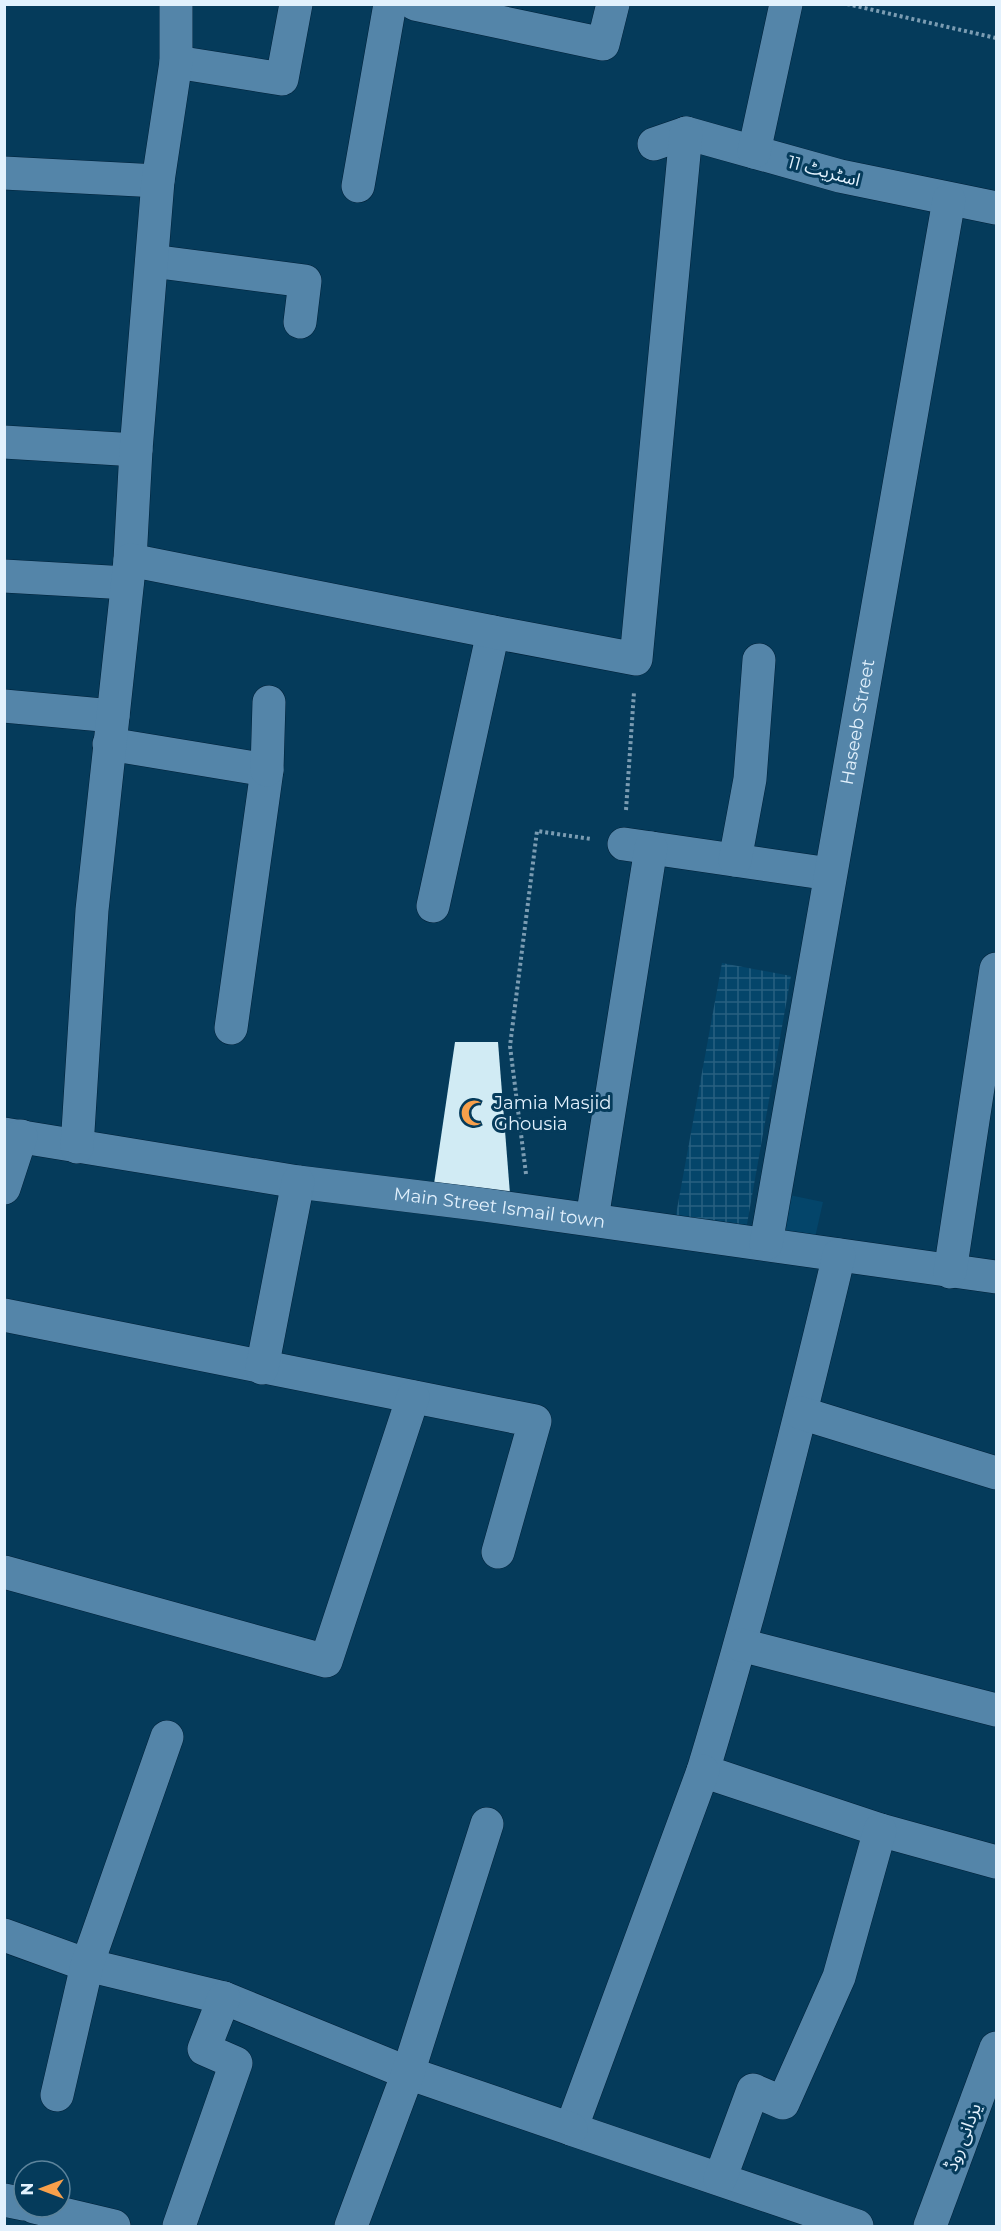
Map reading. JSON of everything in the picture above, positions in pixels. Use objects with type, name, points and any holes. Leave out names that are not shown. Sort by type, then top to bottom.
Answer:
[{"type":"street","points":[[76,1147],[92,910],[128,572],[158,181],[176,62],[176,4]]},
{"type":"street","points":[[176,62],[282,79],[296,4]]},
{"type":"street","points":[[358,186],[390,4]]},
{"type":"street","points":[[415,4],[603,44],[613,4]]},
{"type":"street","points":[[754,152],[786,4]]},
{"type":"street","points":[[4,576],[128,572],[636,658],[686,133],[654,144]]},
{"type":"street","name":"اسٹریٹ 11","points":[[686,133],[840,176],[996,208]]},
{"type":"street","points":[[4,173],[158,181]]},
{"type":"street","name":"Haseeb Street","points":[[766,1244],[949,200]]},
{"type":"street","points":[[152,261],[305,281],[300,322]]},
{"type":"street","points":[[4,442],[136,450]]},
{"type":"street","points":[[433,906],[493,632]]},
{"type":"street","points":[[735,860],[750,779],[759,660]]},
{"type":"street","points":[[231,1028],[267,770],[269,702]]},
{"type":"street","points":[[4,706],[111,730],[267,770]]},
{"type":"street","points":[[592,1219],[637,846],[830,873]]},
{"type":"street","points":[[950,1272],[996,969]]},
{"type":"street","points":[[4,1188],[13,1135]]},
{"type":"street","name":"Main Street Ismail town","points":[[13,1135],[298,1182],[592,1219],[996,1277]]},
{"type":"street","points":[[262,1368],[298,1182]]},
{"type":"street","points":[[571,2128],[703,1771],[741,1645],[839,1255]]},
{"type":"street","points":[[4,1315],[535,1421],[498,1551]]},
{"type":"street","points":[[4,1572],[326,1661],[412,1397]]},
{"type":"street","points":[[801,1413],[996,1473]]},
{"type":"street","points":[[741,1645],[996,1710]]},
{"type":"street","points":[[57,2095],[87,1965],[167,1737]]},
{"type":"street","points":[[703,1771],[880,1830],[996,1862]]},
{"type":"street","points":[[351,2226],[408,2073],[487,1824]]},
{"type":"street","points":[[720,2179],[753,2090],[783,2103],[839,1977],[880,1830]]},
{"type":"street","points":[[4,1935],[87,1965],[224,1998],[408,2073],[857,2226]]},
{"type":"street","points":[[179,2226],[236,2063],[204,2049],[224,1998]]},
{"type":"street","name":"یزدانی روڈ","points":[[930,2226],[996,2053]]},
{"type":"street","points":[[72,2216],[114,2226]]},
{"type":"path","points":[[847,4],[996,38]]},
{"type":"path","points":[[531,1211],[510,1046],[537,831],[637,846],[636,658]]},
{"type":"shaded area","points":[[722,963],[791,976],[744,1241],[673,1231]]},
{"type":"shaded area","points":[[775,1192],[823,1202],[812,1251],[766,1244]]},
{"type":"building","name":"Jamia Masjid Ghousia","points":[[455,1042],[498,1042],[510,1194],[434,1184]]},
{"type":"place","name":"Jamia Masjid Ghousia","points":[[474,1113]]}]
